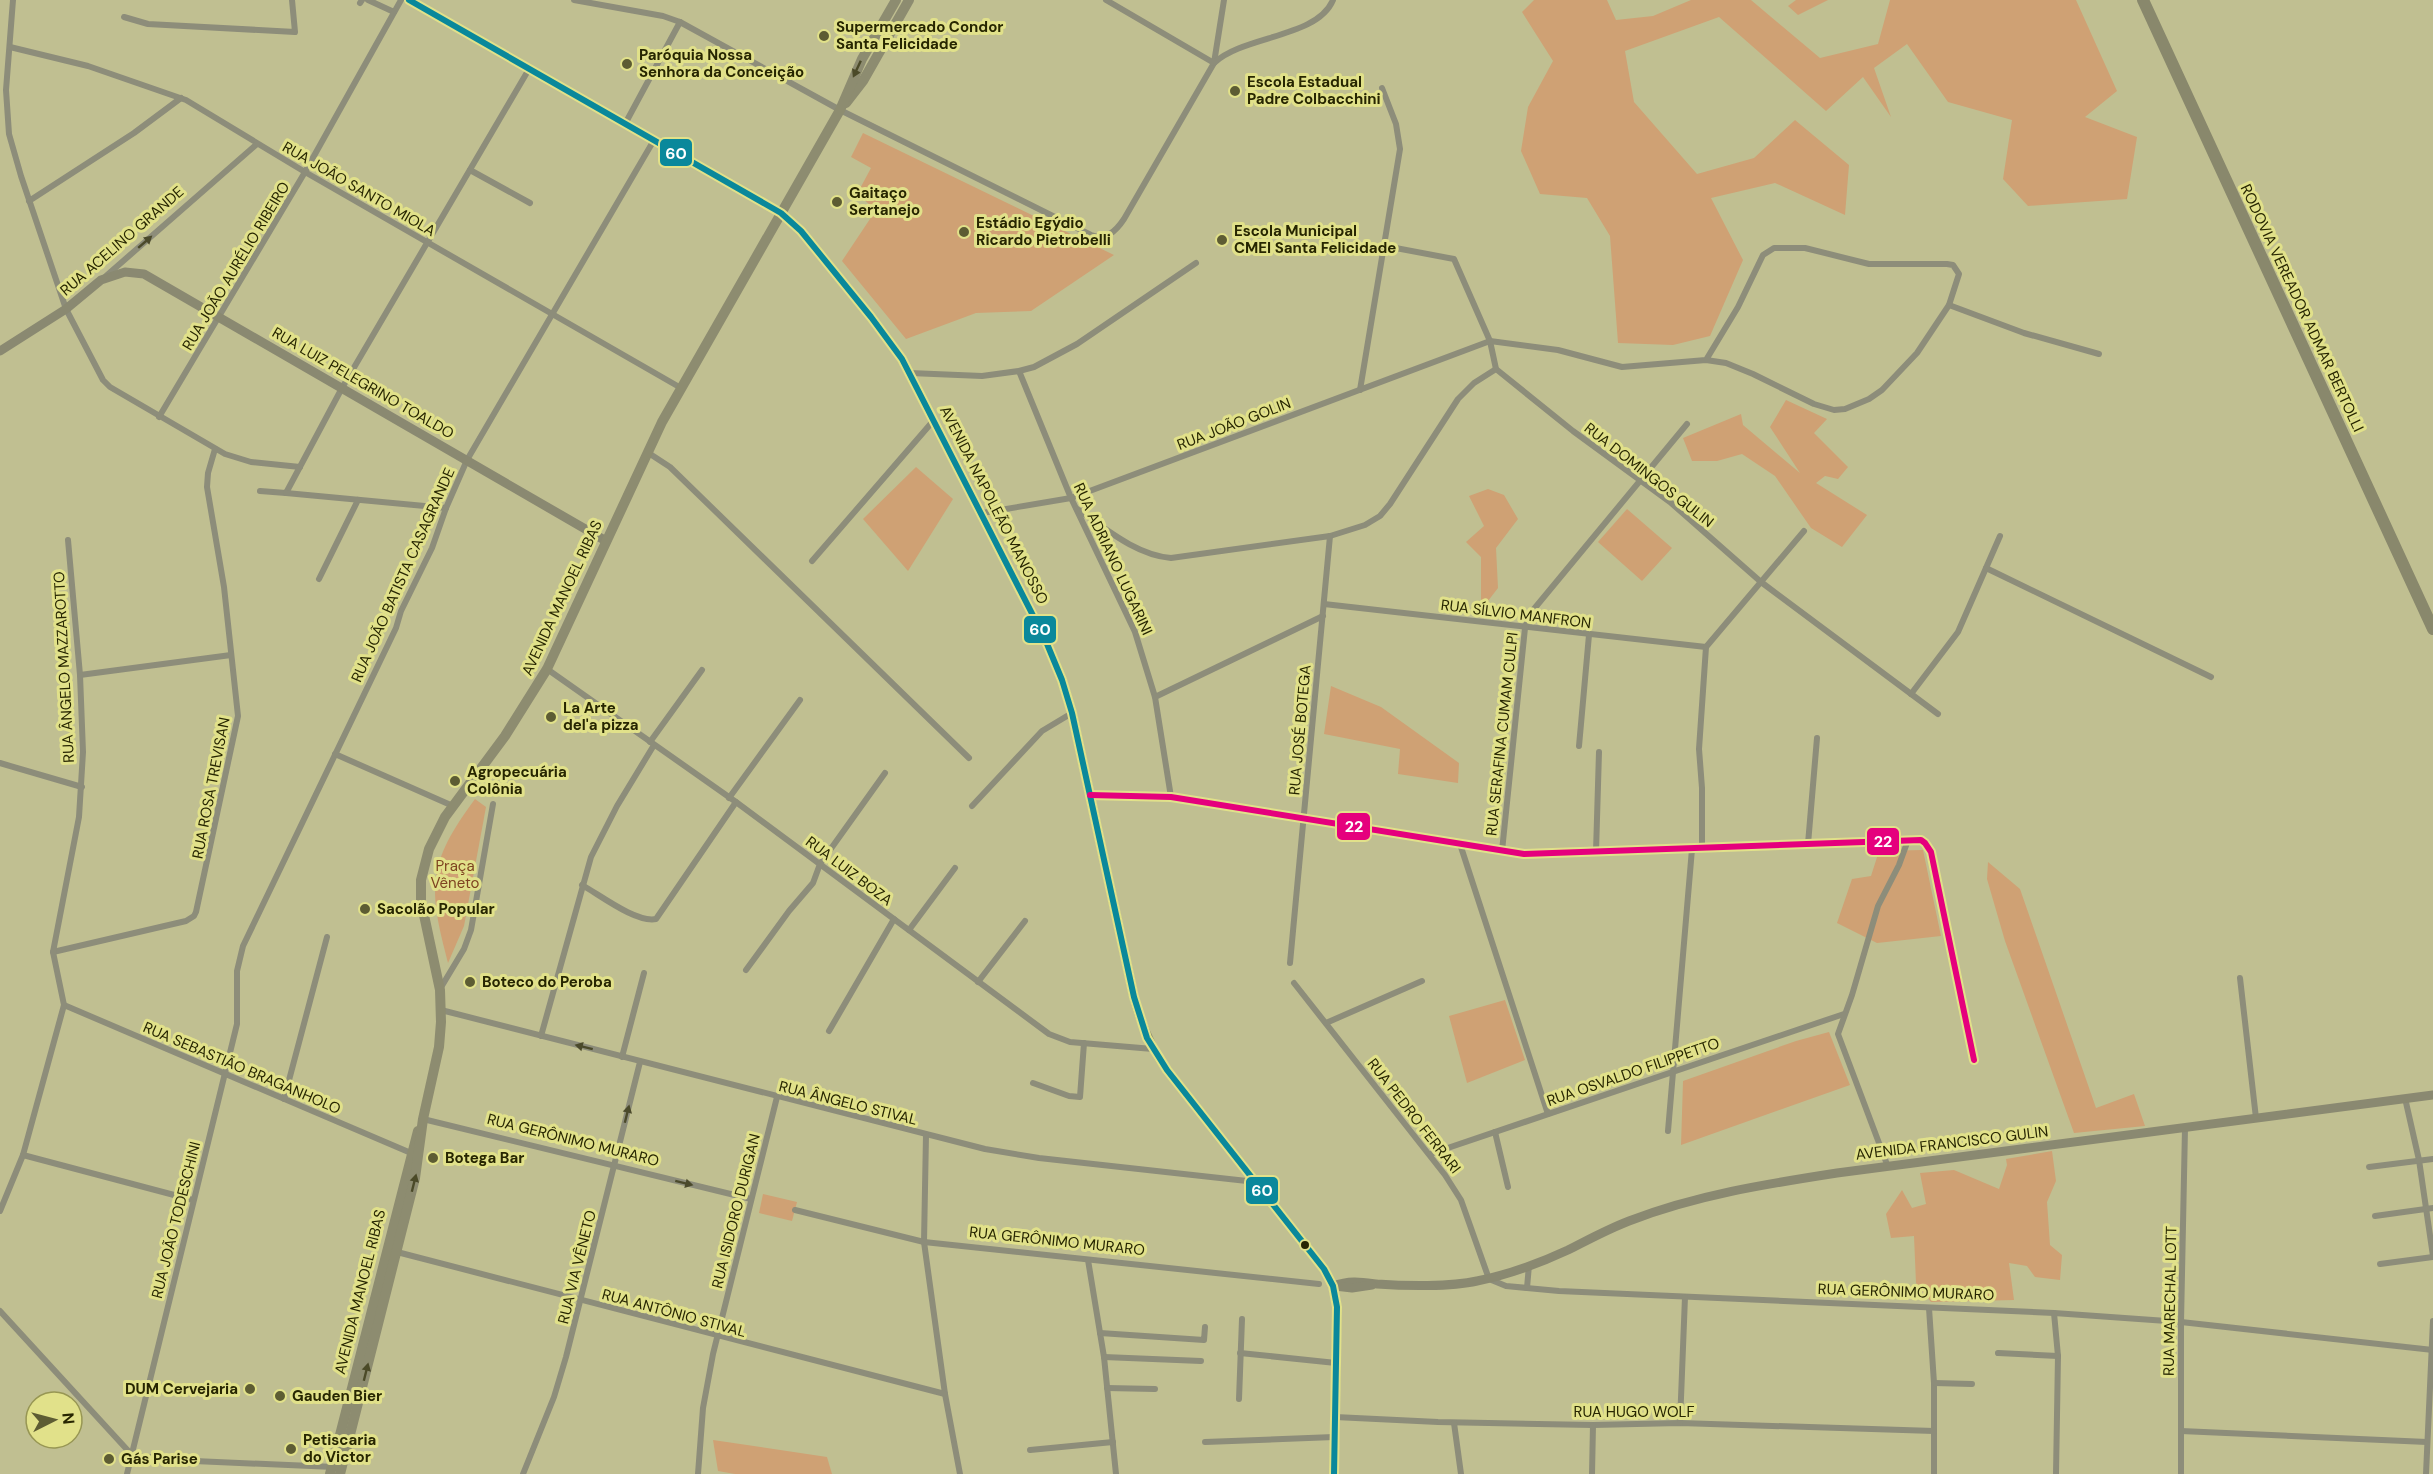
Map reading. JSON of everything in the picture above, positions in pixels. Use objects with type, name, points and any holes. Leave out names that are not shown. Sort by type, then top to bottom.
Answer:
[{"type":"highway","name":"RODOVIA VEREADOR ADMAR BERTOLLI","points":[[2143,0],[2433,629]]},
{"type":"main road","name":"AVENIDA MANOEL RIBAS","points":[[336,1471],[397,1252],[417,1168],[423,1119],[439,1047],[440,990],[422,914],[420,890],[429,849],[439,827],[506,736],[547,669],[647,452],[681,388],[840,110],[862,59],[896,0]]},
{"type":"main road","name":"AVENIDA MANOEL RIBAS","points":[[840,110],[858,88],[908,0]]},
{"type":"main road","name":"AVENIDA MANOEL RIBAS","points":[[336,1471],[411,1153],[423,1119]]},
{"type":"street","points":[[13,0],[10,47],[3,90],[9,135],[66,309],[106,384],[215,449],[238,459],[300,467]]},
{"type":"street","points":[[124,17],[148,24],[295,32],[292,0]]},
{"type":"street","points":[[368,0],[394,12]]},
{"type":"street","name":"RUA JOÃO AURÉLIO RIBEIRO","points":[[159,417],[306,172],[400,0]]},
{"type":"street","points":[[409,0],[781,213]]},
{"type":"street","points":[[574,0],[663,16],[680,22],[840,110],[1091,235],[1102,237],[1114,232],[1124,219],[1214,63],[1224,0]]},
{"type":"street","points":[[1106,0],[1214,63]]},
{"type":"street","points":[[1214,63],[1235,48],[1274,37],[1315,20],[1323,14],[1333,0]]},
{"type":"street","points":[[625,124],[680,22]]},
{"type":"street","name":"RUA JOÃO SANTO MIOLA","points":[[10,47],[88,66],[181,98],[256,144],[681,388]]},
{"type":"street","points":[[286,493],[342,388],[529,69]]},
{"type":"street","points":[[1360,390],[1400,149],[1396,124],[1382,88]]},
{"type":"street","points":[[29,201],[126,138],[181,98]]},
{"type":"street","name":"RUA JOÃO BATISTA CASAGRANDE","points":[[237,971],[249,932],[396,628],[401,611],[440,528],[446,508],[467,460],[654,140]]},
{"type":"street","name":"RUA ACELINO GRANDE","points":[[0,351],[66,309],[256,144]]},
{"type":"street","points":[[470,170],[530,203]]},
{"type":"street","name":"AVENIDA NAPOLEÃO MANOSSO","points":[[781,213],[801,231],[857,299],[910,373],[1045,639],[1062,680],[1072,713],[1134,997],[1142,1026],[1153,1049],[1167,1070],[1324,1269],[1333,1286]]},
{"type":"street","points":[[1077,509],[1129,543],[1160,557],[1186,558],[1330,536],[1365,525],[1385,511],[1458,399],[1474,383],[1496,369],[1490,341],[1454,259],[1384,246]]},
{"type":"street","points":[[1490,341],[1569,352],[1622,366],[1706,360],[1741,368],[1825,408],[1845,409],[1869,399],[1892,379],[1925,343],[1949,305],[1958,278],[1957,269],[1953,265],[1869,264],[1796,247],[1774,248],[1767,251],[1759,261],[1738,307],[1706,360]]},
{"type":"street","points":[[910,373],[967,376],[1019,371],[1062,353],[1196,263]]},
{"type":"street","name":"RUA LUIZ PELEGRINO TOALDO","points":[[101,280],[125,272],[144,274],[606,541]]},
{"type":"street","points":[[1949,305],[2024,333],[2099,354]]},
{"type":"street","name":"RUA JOÃO GOLIN","points":[[982,513],[1071,498],[1490,341]]},
{"type":"street","name":"RUA DOMINGOS GULIN","points":[[1496,369],[1639,481],[1670,502],[1761,582],[1938,714]]},
{"type":"street","name":"RUA ADRIANO LUGARINI","points":[[1019,371],[1071,498],[1129,618],[1155,697],[1171,797]]},
{"type":"street","points":[[812,561],[934,420]]},
{"type":"street","name":"RUA SERAFINA CUMAM CULPI","points":[[1502,851],[1525,628],[1533,609],[1687,424]]},
{"type":"street","name":"RUA ROSA TREVISAN","points":[[53,952],[186,921],[194,916],[199,905],[237,727],[237,697],[222,575],[207,487],[215,449]]},
{"type":"street","points":[[647,452],[670,467],[969,758]]},
{"type":"street","points":[[260,491],[446,508]]},
{"type":"street","points":[[319,579],[358,500]]},
{"type":"street","points":[[1702,849],[1702,788],[1699,749],[1706,647],[1804,531]]},
{"type":"street","name":"RUA JOSÉ BOTEGA","points":[[1290,963],[1330,536]]},
{"type":"street","points":[[1911,694],[1958,632],[2001,536]]},
{"type":"street","name":"RUA ÂNGELO MAZZAROTTO","points":[[0,1211],[23,1155],[64,1005],[53,952],[79,817],[83,741],[80,675],[68,540]]},
{"type":"street","points":[[1986,568],[2211,677]]},
{"type":"street","name":"RUA SÍLVIO MANFRON","points":[[1324,604],[1706,647]]},
{"type":"street","points":[[1155,697],[1323,616]]},
{"type":"street","points":[[1579,746],[1589,635]]},
{"type":"street","points":[[80,675],[231,655]]},
{"type":"street","name":"RUA LUIZ BOZA","points":[[547,669],[736,802],[1049,1034],[1064,1041],[1153,1049]]},
{"type":"street","points":[[541,1036],[591,857],[606,824],[652,743],[702,670]]},
{"type":"street","points":[[729,798],[800,700]]},
{"type":"street","points":[[972,806],[1042,731],[1072,713]]},
{"type":"street","points":[[1808,844],[1817,738]]},
{"type":"street","points":[[1596,852],[1599,752]]},
{"type":"street","points":[[335,754],[453,806]]},
{"type":"street","points":[[0,763],[82,788]]},
{"type":"street","points":[[746,970],[789,911],[813,883],[819,872],[820,864],[885,773]]},
{"type":"street","points":[[1090,795],[1171,797],[1502,851],[1534,854],[1921,840],[1929,847],[1974,1060]]},
{"type":"street","points":[[582,885],[635,916],[650,920],[656,919],[736,802]]},
{"type":"street","points":[[440,990],[464,949],[471,930],[493,804]]},
{"type":"street","points":[[1888,1167],[1839,1039],[1839,1028],[1878,906],[1899,865],[1908,840]]},
{"type":"street","points":[[1460,844],[1548,1114]]},
{"type":"street","points":[[1668,1131],[1692,849]]},
{"type":"street","points":[[909,930],[955,868]]},
{"type":"street","points":[[829,1031],[894,919]]},
{"type":"street","points":[[978,982],[1025,921]]},
{"type":"street","points":[[284,1099],[327,937]]},
{"type":"street","name":"RUA JOÃO TODESCHINI","points":[[127,1474],[238,1018],[237,971]]},
{"type":"street","points":[[622,1057],[644,973]]},
{"type":"street","points":[[2240,978],[2256,1118]]},
{"type":"street","points":[[1326,1023],[1422,981]]},
{"type":"street","name":"RUA PEDRO FERRARI","points":[[1294,983],[1430,1154],[1461,1200],[1489,1279]]},
{"type":"street","name":"RUA SEBASTIÃO BRAGANHOLO","points":[[64,1005],[411,1153]]},
{"type":"street","name":"RUA ÂNGELO STIVAL","points":[[441,1010],[985,1149],[1031,1157],[1256,1182]]},
{"type":"street","name":"RUA OSVALDO FILIPPETTO","points":[[1430,1154],[1845,1014]]},
{"type":"street","points":[[1033,1083],[1069,1096],[1080,1097],[1084,1043]]},
{"type":"street","name":"RUA VIA VÊNETO","points":[[523,1474],[557,1387],[581,1301],[640,1062]]},
{"type":"street","name":"AVENIDA FRANCISCO GULIN","points":[[1489,1279],[1559,1254],[1628,1221],[1699,1199],[1789,1180],[2433,1095]]},
{"type":"street","name":"RUA ISIDORO DURIGAN","points":[[698,1474],[703,1408],[716,1336],[777,1097]]},
{"type":"street","points":[[2380,1264],[2433,1256],[2430,1209],[2405,1098]]},
{"type":"street","name":"RUA GERÔNIMO MURARO","points":[[423,1119],[751,1199]]},
{"type":"street","name":"RUA MARECHAL LOTT","points":[[2181,1474],[2185,1128]]},
{"type":"street","points":[[1495,1132],[1508,1187]]},
{"type":"street","points":[[926,1135],[924,1242],[945,1394],[960,1474]]},
{"type":"street","points":[[23,1155],[193,1200]]},
{"type":"street","points":[[2369,1167],[2433,1158]]},
{"type":"street","points":[[2375,1216],[2430,1209]]},
{"type":"street","name":"RUA GERÔNIMO MURARO","points":[[795,1210],[924,1242],[1319,1284]]},
{"type":"street","name":"RUA ANTÔNIO STIVAL","points":[[397,1252],[945,1394]]},
{"type":"street","points":[[1088,1260],[1104,1357],[1116,1474]]},
{"type":"street","points":[[1527,1288],[1529,1265]]},
{"type":"street","name":"RUA GERÔNIMO MURARO","points":[[1333,1286],[1352,1288],[1378,1284],[1454,1284],[1489,1279],[1499,1285],[1527,1288],[2054,1313],[2181,1322],[2432,1350]]},
{"type":"street","points":[[1333,1286],[1337,1307],[1334,1474]]},
{"type":"street","points":[[1680,1423],[1685,1297]]},
{"type":"street","points":[[1929,1308],[1934,1383],[1934,1474]]},
{"type":"street","points":[[0,1311],[132,1455],[172,1460],[336,1471]]},
{"type":"street","points":[[2054,1313],[2058,1356],[2056,1474]]},
{"type":"street","points":[[1239,1399],[1242,1319]]},
{"type":"street","points":[[2426,1474],[2433,1321]]},
{"type":"street","points":[[1100,1333],[1204,1340],[1204,1327]]},
{"type":"street","points":[[1240,1353],[1336,1363]]},
{"type":"street","points":[[1998,1353],[2058,1356]]},
{"type":"street","points":[[1104,1357],[1201,1361]]},
{"type":"street","points":[[1934,1383],[1972,1384]]},
{"type":"street","points":[[1107,1388],[1155,1389]]},
{"type":"street","name":"RUA HUGO WOLF","points":[[1335,1417],[1454,1423],[1593,1425],[1680,1423],[1934,1431]]},
{"type":"street","points":[[1454,1423],[1461,1474]]},
{"type":"street","points":[[1592,1474],[1593,1425]]},
{"type":"street","points":[[2181,1431],[2427,1442]]},
{"type":"street","points":[[1205,1442],[1334,1437]]},
{"type":"street","points":[[1030,1450],[1113,1442]]},
{"type":"green space","points":[[1534,0],[1607,0],[1616,20],[1653,16],[1691,0],[1751,0],[1820,58],[1878,44],[1890,0],[2076,0],[2117,91],[2085,117],[2137,137],[2127,199],[2028,206],[2003,179],[2012,120],[1948,102],[1907,44],[1874,68],[1891,117],[1863,77],[1826,111],[1719,17],[1625,51],[1634,102],[1697,174],[1754,158],[1795,120],[1849,165],[1845,215],[1775,183],[1711,198],[1743,260],[1710,336],[1673,345],[1618,343],[1610,236],[1587,198],[1540,194],[1521,151],[1528,107],[1553,61],[1522,12]]},
{"type":"green space","points":[[1796,0],[1828,0],[1798,15],[1788,6]]},
{"type":"green space","name":"Estádio Egýdio Ricardo Pietrobelli","points":[[863,133],[1114,255],[1031,311],[976,313],[906,339],[842,261],[876,210],[857,194],[871,168],[851,157]]},
{"type":"green space","points":[[1786,400],[1827,419],[1814,433],[1848,467],[1838,479],[1825,476],[1816,483],[1867,515],[1842,547],[1811,528],[1775,476],[1742,454],[1717,461],[1692,461],[1683,438],[1741,414],[1743,425],[1800,473],[1770,427]]},
{"type":"green space","points":[[916,467],[953,499],[908,571],[863,519]]},
{"type":"green space","points":[[1488,489],[1504,495],[1518,519],[1496,548],[1498,588],[1481,610],[1481,557],[1466,542],[1484,526],[1469,496]]},
{"type":"green space","points":[[1627,509],[1672,548],[1642,581],[1598,542]]},
{"type":"green space","points":[[1331,686],[1381,707],[1459,763],[1458,783],[1398,774],[1400,749],[1324,734]]},
{"type":"green space","name":"Praça Vêneto","points":[[475,799],[486,807],[464,926],[448,963],[437,914],[436,877],[440,859],[448,841]]},
{"type":"green space","points":[[1923,850],[1941,936],[1877,943],[1837,923],[1852,879],[1871,876],[1879,851]]},
{"type":"green space","points":[[1988,862],[2020,889],[2096,1108],[2134,1094],[2145,1126],[2074,1133],[2005,941],[1987,879]]},
{"type":"green space","points":[[1505,1000],[1525,1060],[1467,1083],[1449,1016]]},
{"type":"green space","points":[[1829,1032],[1850,1085],[1681,1145],[1683,1081],[1796,1041]]},
{"type":"green space","points":[[2052,1151],[2056,1181],[2047,1202],[2050,1245],[2062,1255],[2060,1280],[2035,1277],[2027,1266],[2009,1263],[2014,1300],[1931,1302],[1916,1283],[1914,1236],[1891,1238],[1886,1214],[1902,1190],[1912,1208],[1926,1204],[1920,1173],[1954,1170],[1999,1189],[2007,1165],[2006,1159]]},
{"type":"green space","points":[[763,1194],[797,1202],[792,1221],[759,1213]]},
{"type":"green space","points":[[713,1440],[827,1457],[832,1474],[735,1474],[718,1471]]},
{"type":"transit line","name":"60","points":[[409,0],[781,213],[801,231],[902,359],[1045,639],[1062,680],[1072,713],[1134,997],[1147,1038],[1167,1070],[1324,1269],[1333,1286],[1337,1307],[1334,1474]]},
{"type":"transit line","name":"22","points":[[1090,795],[1171,797],[1524,854],[1921,840],[1931,852],[1974,1060]]},
{"type":"place","name":"Supermercado Condor Santa Felicidade","points":[[824,36]]},
{"type":"place","name":"Paróquia Nossa Senhora da Conceição","points":[[627,64]]},
{"type":"place","name":"Escola Estadual Padre Colbacchini","points":[[1235,91]]},
{"type":"place","name":"Gaitaço Sertanejo","points":[[837,202]]},
{"type":"place","name":"Estádio Egýdio Ricardo Pietrobelli","points":[[964,232]]},
{"type":"place","name":"Escola Municipal CMEI Santa Felicidade","points":[[1222,240]]},
{"type":"place","name":"La Arte del'a pizza","points":[[551,717]]},
{"type":"place","name":"Agropecuária Colônia","points":[[455,781]]},
{"type":"place","name":"Sacolão Popular","points":[[365,909]]},
{"type":"place","name":"Boteco do Peroba","points":[[470,982]]},
{"type":"place","name":"Botega Bar","points":[[433,1158]]},
{"type":"place","name":"DUM Cervejaria","points":[[250,1389]]},
{"type":"place","name":"Gauden Bier","points":[[280,1396]]},
{"type":"place","name":"Petiscaria do Victor","points":[[291,1449]]},
{"type":"place","name":"Gás Parise","points":[[109,1459]]}]
